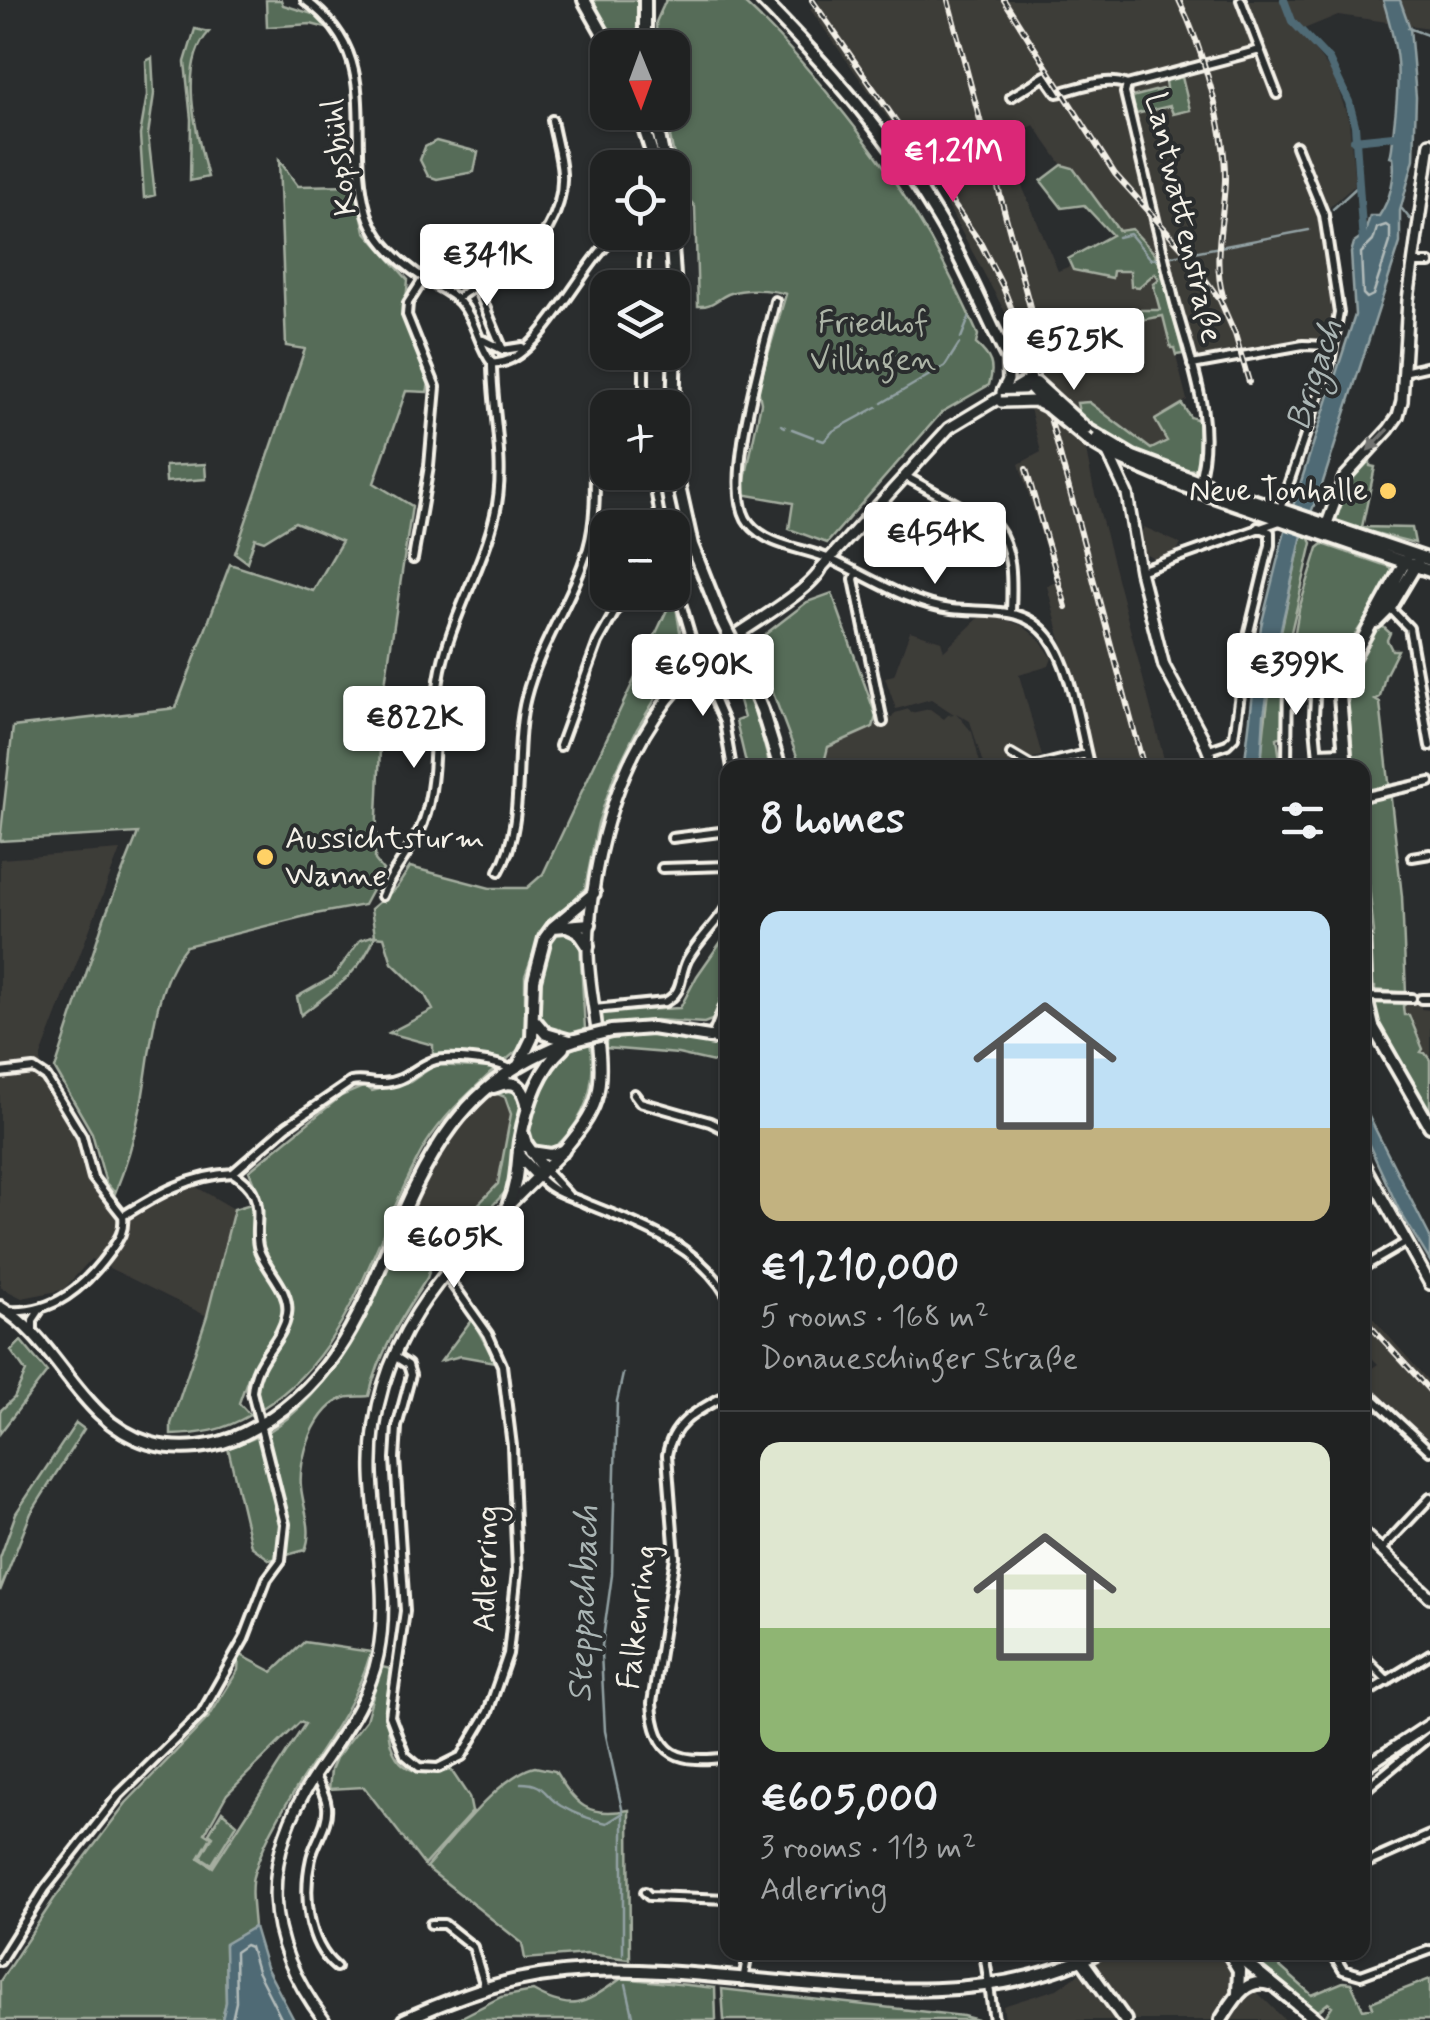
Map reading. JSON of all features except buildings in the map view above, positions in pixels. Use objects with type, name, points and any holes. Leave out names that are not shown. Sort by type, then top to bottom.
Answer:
[{"type":"main road","points":[[584,0],[601,30]]},
{"type":"main road","points":[[644,30],[645,0]]},
{"type":"main road","points":[[762,0],[856,102],[911,175],[958,257],[1007,357]]},
{"type":"main road","points":[[671,250],[676,334],[674,436],[679,491],[692,545],[762,710],[778,760]]},
{"type":"main road","points":[[1033,383],[1050,409],[1135,462]]},
{"type":"main road","points":[[1033,383],[1108,453],[1417,560],[1430,571]]},
{"type":"main road","points":[[1345,760],[1342,685],[1353,654],[1367,628],[1410,579],[1417,560]]},
{"type":"main road","points":[[1387,605],[1417,560]]},
{"type":"main road","points":[[514,1068],[532,1038],[539,954],[553,927],[565,921],[594,892]]},
{"type":"main road","points":[[565,921],[591,921]]},
{"type":"main road","points":[[565,921],[588,946]]},
{"type":"main road","points":[[1370,1020],[1430,1126]]},
{"type":"main road","points":[[535,1021],[546,1034],[573,1040]]},
{"type":"main road","points":[[3,1309],[33,1334],[91,1406],[109,1422],[149,1443],[180,1448],[238,1437],[262,1425],[312,1386],[345,1342],[438,1147],[484,1092],[514,1068],[573,1040],[610,1031],[652,1028],[720,1039]]},
{"type":"main road","points":[[542,1173],[526,1154],[522,1133],[528,1108],[547,1067],[573,1040]]},
{"type":"main road","points":[[484,1092],[506,1082],[516,1084],[522,1088],[528,1108]]},
{"type":"main road","points":[[526,1154],[551,1155],[563,1151]]},
{"type":"main road","points":[[509,1203],[526,1154]]},
{"type":"main road","points":[[1036,1988],[1088,1960]]},
{"type":"main road","points":[[1234,1960],[1240,1975],[1238,1996]]},
{"type":"main road","points":[[1242,1960],[1317,2020]]},
{"type":"main road","points":[[1084,1963],[1125,2020]]},
{"type":"main road","points":[[404,2020],[485,1987],[567,1971],[669,1972],[886,2002]]},
{"type":"main road","points":[[1221,2020],[1255,1981],[1279,1988]]},
{"type":"main road","points":[[978,2001],[1008,1996]]},
{"type":"street","name":"Kopsbühl","points":[[306,0],[338,29],[352,59],[368,215],[386,246],[457,299],[492,362]]},
{"type":"street","points":[[1241,0],[1276,94]]},
{"type":"street","points":[[1127,85],[1260,50]]},
{"type":"street","name":"Lantwattenstraße","points":[[1011,96],[1045,76],[1058,93],[1107,82],[1127,85],[1125,93],[1205,422],[1204,458],[1197,486]]},
{"type":"street","points":[[457,299],[522,260],[545,234],[562,178],[552,120]]},
{"type":"street","points":[[1320,529],[1344,478],[1398,416],[1413,263],[1424,224],[1430,143]]},
{"type":"street","points":[[1140,571],[1284,516],[1332,346],[1339,301],[1324,216],[1296,146]]},
{"type":"street","points":[[382,896],[424,821],[439,679],[448,642],[484,554],[496,512],[500,475],[492,362],[501,364],[516,356],[551,322],[609,243],[624,233],[635,234],[644,244],[644,270]]},
{"type":"street","points":[[1413,263],[1430,264]]},
{"type":"street","points":[[414,559],[429,466],[436,387],[407,315],[408,303],[424,278]]},
{"type":"street","points":[[476,285],[503,350]]},
{"type":"street","points":[[775,302],[738,468],[738,500],[749,523],[758,532],[826,563],[934,606],[1012,612],[1037,626],[1049,637],[1062,660],[1088,760]]},
{"type":"street","points":[[482,340],[503,350],[528,344]]},
{"type":"street","points":[[1192,365],[1303,345],[1332,346]]},
{"type":"street","points":[[1001,398],[1008,380],[1007,357]]},
{"type":"street","points":[[1404,372],[1430,366]]},
{"type":"street","points":[[1001,398],[1014,388],[1033,383]]},
{"type":"street","points":[[323,2020],[288,1962],[278,1932],[274,1891],[281,1842],[296,1807],[354,1719],[378,1655],[382,1589],[372,1459],[374,1424],[393,1356],[419,1305],[444,1272],[563,1151],[588,1117],[600,1086],[588,946],[594,892],[615,800],[634,755],[652,718],[699,664],[800,590],[950,428],[981,406],[1033,383]]},
{"type":"street","points":[[1001,398],[1034,401],[1050,409]]},
{"type":"street","points":[[1108,453],[1126,489],[1140,571],[1166,673],[1212,760]]},
{"type":"street","points":[[1126,489],[1135,462]]},
{"type":"street","points":[[905,476],[1001,532],[1010,559],[1012,612]]},
{"type":"street","points":[[499,871],[506,860],[512,826],[525,699],[589,544],[595,490]]},
{"type":"street","points":[[1209,750],[1228,744],[1234,737],[1248,636],[1270,545],[1270,532],[1258,528]]},
{"type":"street","points":[[856,572],[882,722]]},
{"type":"street","points":[[1387,605],[1410,633],[1430,746]]},
{"type":"street","points":[[560,746],[598,642],[616,610]]},
{"type":"street","points":[[683,610],[699,664],[724,722],[731,760]]},
{"type":"street","points":[[1287,760],[1288,664]]},
{"type":"street","points":[[1316,677],[1314,716],[1318,760]]},
{"type":"street","points":[[1318,752],[1343,751]]},
{"type":"street","points":[[1011,754],[1022,760]]},
{"type":"street","points":[[1062,760],[1086,754]]},
{"type":"street","points":[[1370,795],[1430,782]]},
{"type":"street","points":[[672,838],[720,832]]},
{"type":"street","points":[[1412,858],[1430,854]]},
{"type":"street","points":[[662,868],[720,866]]},
{"type":"street","points":[[592,1009],[672,998],[678,992],[683,969],[694,948],[720,916]]},
{"type":"street","points":[[1370,997],[1430,1000]]},
{"type":"street","points":[[122,1216],[186,1181],[232,1173],[287,1126],[351,1082],[380,1084],[407,1078],[433,1060],[499,1063],[514,1068]]},
{"type":"street","points":[[0,1072],[34,1069],[46,1077],[82,1136],[93,1178],[122,1216],[124,1230],[80,1287],[42,1308],[34,1320],[33,1334]]},
{"type":"street","points":[[634,1094],[640,1102],[720,1127]]},
{"type":"street","points":[[0,1961],[45,1889],[120,1794],[202,1713],[244,1639],[267,1579],[281,1560],[285,1524],[252,1392],[254,1374],[281,1332],[288,1308],[286,1295],[260,1251],[253,1191],[232,1173]]},
{"type":"street","points":[[542,1173],[569,1196],[684,1250],[714,1273],[720,1283]]},
{"type":"street","points":[[1370,1176],[1430,1284]]},
{"type":"street","points":[[1370,1263],[1405,1243]]},
{"type":"street","name":"Adlerring","points":[[393,1356],[408,1365],[411,1375],[397,1427],[395,1459],[405,1612],[390,1716],[405,1755],[419,1768],[438,1768],[462,1756],[488,1712],[508,1654],[518,1571],[512,1446],[502,1365],[488,1334],[444,1272]]},
{"type":"street","points":[[3,1309],[42,1308]]},
{"type":"street","points":[[1370,1395],[1430,1451]]},
{"type":"street","name":"Falkenring","points":[[720,1399],[680,1423],[669,1441],[674,1556],[652,1704],[660,1742],[674,1754],[695,1761],[720,1758]]},
{"type":"street","points":[[1381,1550],[1430,1498]]},
{"type":"street","points":[[1370,1540],[1430,1597]]},
{"type":"street","points":[[1370,1691],[1430,1654]]},
{"type":"street","points":[[1370,1663],[1388,1681]]},
{"type":"street","points":[[1370,1764],[1430,1724]]},
{"type":"street","points":[[1370,1785],[1430,1736]]},
{"type":"street","points":[[314,1776],[327,1803],[327,1817],[312,1856],[307,1888],[316,1936],[324,1957],[336,1967]]},
{"type":"street","points":[[1370,1862],[1430,1836]]},
{"type":"street","points":[[645,1892],[650,1896],[720,1898]]},
{"type":"street","points":[[431,1924],[444,1924],[473,1947],[485,1987]]},
{"type":"street","points":[[1337,1960],[1343,1970],[1360,1975],[1430,1950]]},
{"type":"street","points":[[743,1982],[747,1960]]},
{"type":"street","points":[[985,1960],[994,2020]]},
{"type":"shaded area","points":[[818,0],[1430,0],[1430,28],[1338,15],[1299,31],[1333,74],[1349,121],[1355,185],[1319,216],[1335,307],[1332,336],[1197,359],[1180,340],[1161,267],[1119,231],[1073,168],[1062,165],[1034,125],[1003,141],[1058,271],[1070,266],[1111,278],[1112,271],[1130,271],[1147,278],[1155,273],[1159,279],[1160,310],[1135,310],[1131,322],[1163,316],[1174,348],[1187,400],[1156,420],[1167,441],[1151,449],[1089,402],[1077,404],[1093,486],[1164,760],[1092,760],[1047,586],[1056,582],[1019,464],[1041,452],[1006,314],[939,190],[810,9]]},
{"type":"shaded area","points":[[1144,527],[1181,544],[1176,552],[1155,559],[1142,552],[1140,537]]},
{"type":"shaded area","points":[[981,616],[996,616],[1023,626],[1041,641],[1052,658],[1049,666],[1019,675],[1042,756],[982,760],[970,721],[956,713],[972,732],[979,760],[821,760],[828,747],[872,727],[879,718],[892,718],[895,713],[909,709],[911,713],[930,709],[944,719],[954,714],[931,699],[896,709],[885,677],[894,675],[910,631],[941,641],[944,651]]},
{"type":"shaded area","points":[[120,850],[41,1056],[41,1072],[82,1136],[93,1178],[122,1216],[186,1181],[234,1209],[207,1316],[91,1259],[63,1290],[22,1298],[0,1287],[0,859]]},
{"type":"shaded area","points":[[1407,1001],[1421,1002],[1421,1009],[1430,1010],[1430,1060],[1426,1053],[1421,1053],[1423,1048],[1409,1015],[1404,1015]]},
{"type":"shaded area","points":[[493,1092],[506,1096],[511,1114],[498,1184],[435,1248],[421,1241],[407,1215],[447,1145]]},
{"type":"shaded area","points":[[1370,1315],[1430,1383],[1430,1444],[1370,1388],[1370,1368],[1378,1364],[1370,1356]]},
{"type":"shaded area","points":[[1098,1960],[1225,1960],[1285,2020],[1005,2020],[1003,2006],[1057,1989]]},
{"type":"green space","points":[[266,0],[281,0],[283,5],[316,15],[330,29],[311,24],[267,27]]},
{"type":"green space","points":[[588,0],[643,0],[642,30],[605,30]]},
{"type":"green space","name":"Friedhof Villingen","points":[[666,0],[741,0],[766,24],[857,129],[897,185],[931,241],[978,335],[976,344],[990,362],[989,385],[942,412],[827,543],[789,529],[793,503],[742,494],[761,403],[758,388],[786,294],[742,291],[698,306],[690,150],[673,150],[669,130],[690,130],[690,30],[656,30]]},
{"type":"green space","points":[[195,29],[209,32],[199,46],[192,82],[195,122],[208,177],[190,181],[191,119],[185,62]]},
{"type":"green space","points":[[152,58],[154,94],[148,135],[155,195],[144,198],[140,135],[147,95],[146,61]]},
{"type":"green space","points":[[1182,77],[1190,110],[1173,114],[1170,106],[1136,114],[1132,97],[1166,88],[1165,81]]},
{"type":"green space","points":[[436,141],[478,152],[474,172],[437,179],[428,176],[420,160],[425,147]]},
{"type":"green space","points":[[279,160],[298,186],[355,185],[365,231],[408,280],[404,321],[429,384],[427,392],[406,391],[374,483],[412,506],[382,704],[375,860],[383,870],[364,905],[186,946],[174,963],[159,1003],[138,1121],[115,1193],[106,1183],[92,1133],[55,1069],[104,919],[138,833],[0,841],[13,727],[176,708],[230,564],[313,591],[342,541],[295,522],[264,541],[255,538],[247,562],[235,553],[305,349],[286,346]]},
{"type":"green space","points":[[1062,165],[1073,168],[1119,231],[1132,229],[1155,254],[1183,354],[1176,355],[1171,348],[1163,316],[1118,321],[1118,316],[1131,310],[1160,310],[1153,284],[1159,279],[1155,273],[1139,287],[1131,286],[1130,271],[1113,271],[1112,278],[1073,270],[1068,259],[1112,235],[1084,205],[1062,208],[1041,181]]},
{"type":"green space","points":[[1089,402],[1151,449],[1167,441],[1155,420],[1182,404],[1190,417],[1199,420],[1198,468],[1172,467],[1120,442],[1080,416],[1077,403]]},
{"type":"green space","points":[[1365,460],[1375,467],[1362,527],[1412,528],[1415,543],[1335,523],[1348,483]]},
{"type":"green space","points":[[205,464],[206,479],[166,482],[165,466]]},
{"type":"green space","points":[[1302,535],[1312,543],[1287,649],[1282,736],[1277,738],[1280,760],[1262,760],[1272,680]]},
{"type":"green space","points":[[1323,544],[1390,567],[1392,580],[1352,639],[1334,680],[1293,666],[1290,660],[1299,609],[1318,548]]},
{"type":"green space","points":[[832,593],[876,716],[873,727],[828,747],[823,760],[798,760],[754,643],[807,602]]},
{"type":"green space","points":[[667,610],[676,610],[685,661],[662,688],[614,776],[598,823],[585,888],[541,933],[525,976],[525,1038],[518,1050],[505,1061],[433,1060],[433,1045],[389,1033],[433,1010],[425,995],[392,963],[384,937],[375,936],[354,971],[301,1015],[297,997],[334,976],[360,940],[375,935],[371,909],[397,887],[410,867],[490,888],[527,888],[543,874]]},
{"type":"green space","points":[[1379,623],[1390,633],[1387,640],[1392,650],[1398,650],[1380,697],[1375,700],[1380,703],[1402,896],[1406,993],[1370,986],[1370,945],[1374,933],[1370,894],[1370,760],[1353,760],[1349,712],[1343,710],[1354,664]]},
{"type":"green space","points":[[729,652],[754,705],[768,760],[745,760],[736,721],[744,718],[720,658]]},
{"type":"green space","points":[[560,930],[574,935],[580,945],[585,1029],[570,1033],[546,1030],[538,1007],[541,962],[552,937]]},
{"type":"green space","points":[[720,943],[717,1018],[704,1023],[656,1020],[603,1025],[602,1012],[680,1008]]},
{"type":"green space","points":[[1376,1001],[1407,1003],[1403,1006],[1404,1015],[1409,1015],[1421,1052],[1430,1060],[1430,1119],[1383,1041],[1371,1007]]},
{"type":"green space","points":[[612,1035],[641,1035],[699,1041],[720,1046],[720,1063],[678,1054],[606,1048],[606,1039]]},
{"type":"green space","points":[[590,1042],[592,1073],[581,1114],[552,1150],[536,1150],[527,1140],[528,1131],[546,1074],[563,1053]]},
{"type":"green space","points":[[435,1065],[496,1068],[448,1115],[424,1147],[358,1290],[319,1357],[293,1385],[261,1409],[255,1392],[256,1377],[249,1375],[239,1403],[250,1415],[212,1431],[171,1435],[234,1209],[261,1201],[249,1171],[341,1096],[365,1086],[372,1091],[410,1082]]},
{"type":"green space","points":[[501,1087],[517,1089],[524,1103],[514,1176],[508,1189],[444,1257],[434,1258],[431,1253],[498,1184],[511,1114],[505,1097],[493,1092]]},
{"type":"green space","points":[[407,1215],[429,1225],[418,1253],[430,1269],[427,1278],[385,1349],[369,1396],[348,1397],[334,1403],[311,1435],[301,1476],[308,1527],[305,1550],[270,1560],[251,1546],[228,1448],[271,1430],[319,1387],[369,1304]]},
{"type":"green space","points":[[472,1319],[495,1362],[461,1356],[441,1361]]},
{"type":"green space","points":[[21,1341],[47,1372],[0,1433],[0,1411],[14,1398],[26,1372],[11,1351]]},
{"type":"green space","points":[[76,1423],[84,1429],[31,1513],[0,1591],[0,1558],[16,1513]]},
{"type":"green space","points":[[304,1642],[371,1652],[346,1710],[265,1844],[253,1879],[254,1927],[225,1945],[226,2002],[222,2020],[0,2020],[0,1981],[54,1899],[126,1803],[209,1717],[238,1670],[239,1654],[273,1672]],"holes":[[[300,1722],[305,1724],[213,1867],[199,1858],[211,1837],[205,1833],[227,1794]]]},
{"type":"green space","points":[[381,1667],[392,1669],[388,1728],[398,1759],[410,1769],[427,1773],[451,1770],[469,1797],[472,1812],[424,1865],[364,1787],[329,1789],[336,1758],[366,1720]]},
{"type":"green space","points":[[535,1767],[555,1771],[584,1806],[603,1812],[629,1810],[630,1959],[587,1954],[525,1959],[522,1943],[426,1867],[492,1795]]},
{"type":"green space","points":[[222,1811],[237,1824],[212,1864],[201,1857]]},
{"type":"green space","points":[[1272,1960],[1312,1995],[1343,1982],[1351,1983],[1363,2009],[1373,2007],[1371,2002],[1430,1979],[1430,2020],[1323,2020],[1332,2006],[1328,2003],[1317,2012],[1259,1965]]},
{"type":"green space","points":[[622,1978],[715,1988],[716,2020],[456,2020],[501,1997],[533,1991],[559,2002],[579,2003]]},
{"type":"green space","points":[[722,1989],[963,2016],[978,2020],[724,2020]]},
{"type":"water","points":[[1383,0],[1400,0],[1410,28],[1416,97],[1414,159],[1400,211],[1400,243],[1322,485],[1302,535],[1270,678],[1261,760],[1245,760],[1261,626],[1284,534],[1355,315],[1351,253],[1354,243],[1364,236],[1370,216],[1379,216],[1383,210],[1393,180],[1390,157],[1397,62]]},
{"type":"water","points":[[1370,1119],[1430,1237],[1430,1261],[1399,1210],[1370,1147]]},
{"type":"water","points":[[254,1927],[266,1967],[294,2020],[222,2020],[226,2002],[225,1944]]},
{"type":"waterway","points":[[1284,0],[1292,21],[1329,60],[1349,102],[1355,125],[1363,243]]},
{"type":"waterway","points":[[1408,28],[1430,36]]},
{"type":"waterway","points":[[1354,140],[1393,136]]},
{"type":"waterway","points":[[1333,209],[1358,186]]},
{"type":"waterway","points":[[1402,209],[1410,219]]},
{"type":"waterway","points":[[1167,257],[1309,230]]},
{"type":"waterway","points":[[1118,237],[1130,234],[1151,259],[1160,258]]},
{"type":"waterway","points":[[961,338],[969,318]]},
{"type":"waterway","points":[[882,403],[945,366],[959,344]]},
{"type":"waterway","points":[[818,439],[824,441],[833,431],[877,407]]},
{"type":"waterway","points":[[781,425],[785,427]]},
{"type":"waterway","points":[[792,429],[813,437]]},
{"type":"waterway","name":"Steppachbach","points":[[623,1374],[617,1401],[612,1575],[601,1653],[605,1731],[623,1813],[623,1954]]},
{"type":"waterway","points":[[521,1783],[535,1785],[561,1806],[595,1820],[607,1823],[623,1813]]},
{"type":"waterway","name":"Steppachbach","points":[[626,1984],[634,2020]]},
{"type":"railway","points":[[812,0],[981,244],[1003,287],[1041,384],[1142,760]]},
{"type":"railway","points":[[948,0],[1042,352]]},
{"type":"railway","points":[[1004,0],[1115,174],[1184,250],[1220,300],[1249,382]]},
{"type":"railway","points":[[1179,0],[1204,64],[1221,137],[1225,180],[1219,268],[1223,296]]},
{"type":"railway","points":[[1026,469],[1066,607]]},
{"type":"railway","points":[[1370,1326],[1430,1391]]},
{"type":"place","name":"Neue Tonhalle","points":[[1388,491]]},
{"type":"place","name":"Aussichtsturm Wanne","points":[[265,857]]},
{"type":"water label","name":"Brigach","points":[[1315,375]]}]
